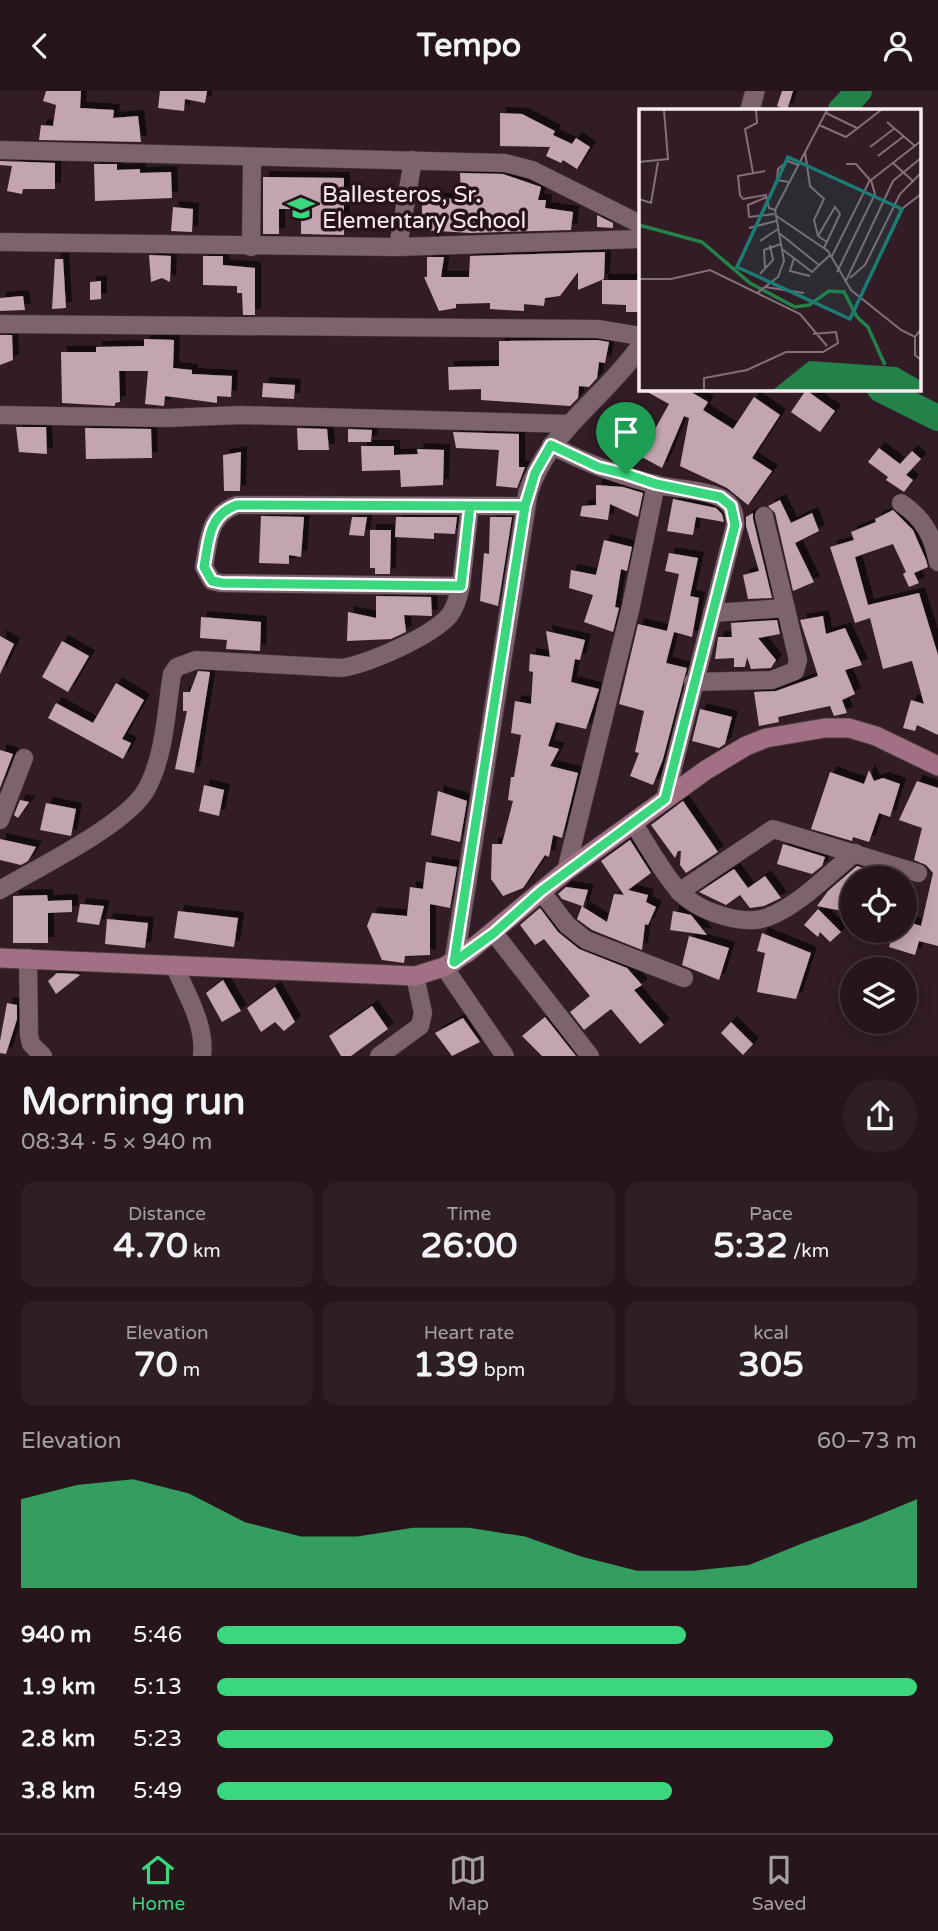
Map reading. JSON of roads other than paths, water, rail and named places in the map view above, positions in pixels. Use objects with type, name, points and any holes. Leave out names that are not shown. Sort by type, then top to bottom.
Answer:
[{"type":"main road","points":[[0,958],[415,977],[449,964],[494,933],[566,871],[665,799],[746,746],[766,738],[825,728],[849,728],[876,736],[938,766]]},
{"type":"street","points":[[750,109],[755,91]]},
{"type":"street","points":[[0,150],[505,163],[532,170],[639,224]]},
{"type":"street","points":[[251,247],[252,157]]},
{"type":"street","points":[[398,247],[413,160]]},
{"type":"street","points":[[0,242],[398,247],[639,239]]},
{"type":"street","points":[[0,324],[598,329],[639,337]]},
{"type":"street","points":[[505,1056],[449,964],[525,506],[535,473],[551,445],[639,348]]},
{"type":"street","points":[[0,415],[166,418],[242,415],[571,423]]},
{"type":"street","points":[[551,445],[598,467],[656,484],[720,497],[731,506],[735,525],[665,799]]},
{"type":"street","points":[[566,871],[656,484]]},
{"type":"street","points":[[901,503],[919,516],[929,529],[938,562]]},
{"type":"street","points":[[461,586],[222,583],[212,581],[204,567],[215,520],[219,513],[237,505],[525,506]]},
{"type":"street","points":[[0,890],[114,821],[139,800],[154,772],[172,674],[177,667],[196,660],[342,668],[361,665],[383,656],[447,617],[456,605],[461,586],[470,506]]},
{"type":"street","points":[[693,682],[772,680],[795,671],[797,660],[764,516]]},
{"type":"street","points":[[712,613],[786,608]]},
{"type":"street","points":[[0,820],[24,758]]},
{"type":"street","points":[[633,823],[680,892],[697,904],[735,919],[768,918],[783,910],[855,853]]},
{"type":"street","points":[[680,892],[773,829],[918,873]]},
{"type":"street","points":[[541,891],[568,925],[586,940],[684,978]]},
{"type":"street","points":[[494,933],[590,1056]]},
{"type":"street","points":[[28,958],[29,1035],[31,1044],[43,1056]]},
{"type":"street","points":[[174,965],[204,1041],[202,1056]]},
{"type":"street","points":[[379,1056],[423,1021],[415,977]]},
{"type":"waterway","points":[[842,109],[859,91]]},
{"type":"waterway","points":[[882,390],[938,418]]},
{"type":"place","name":"Ballesteros, Sr. Elementary School","points":[[301,208]]}]
